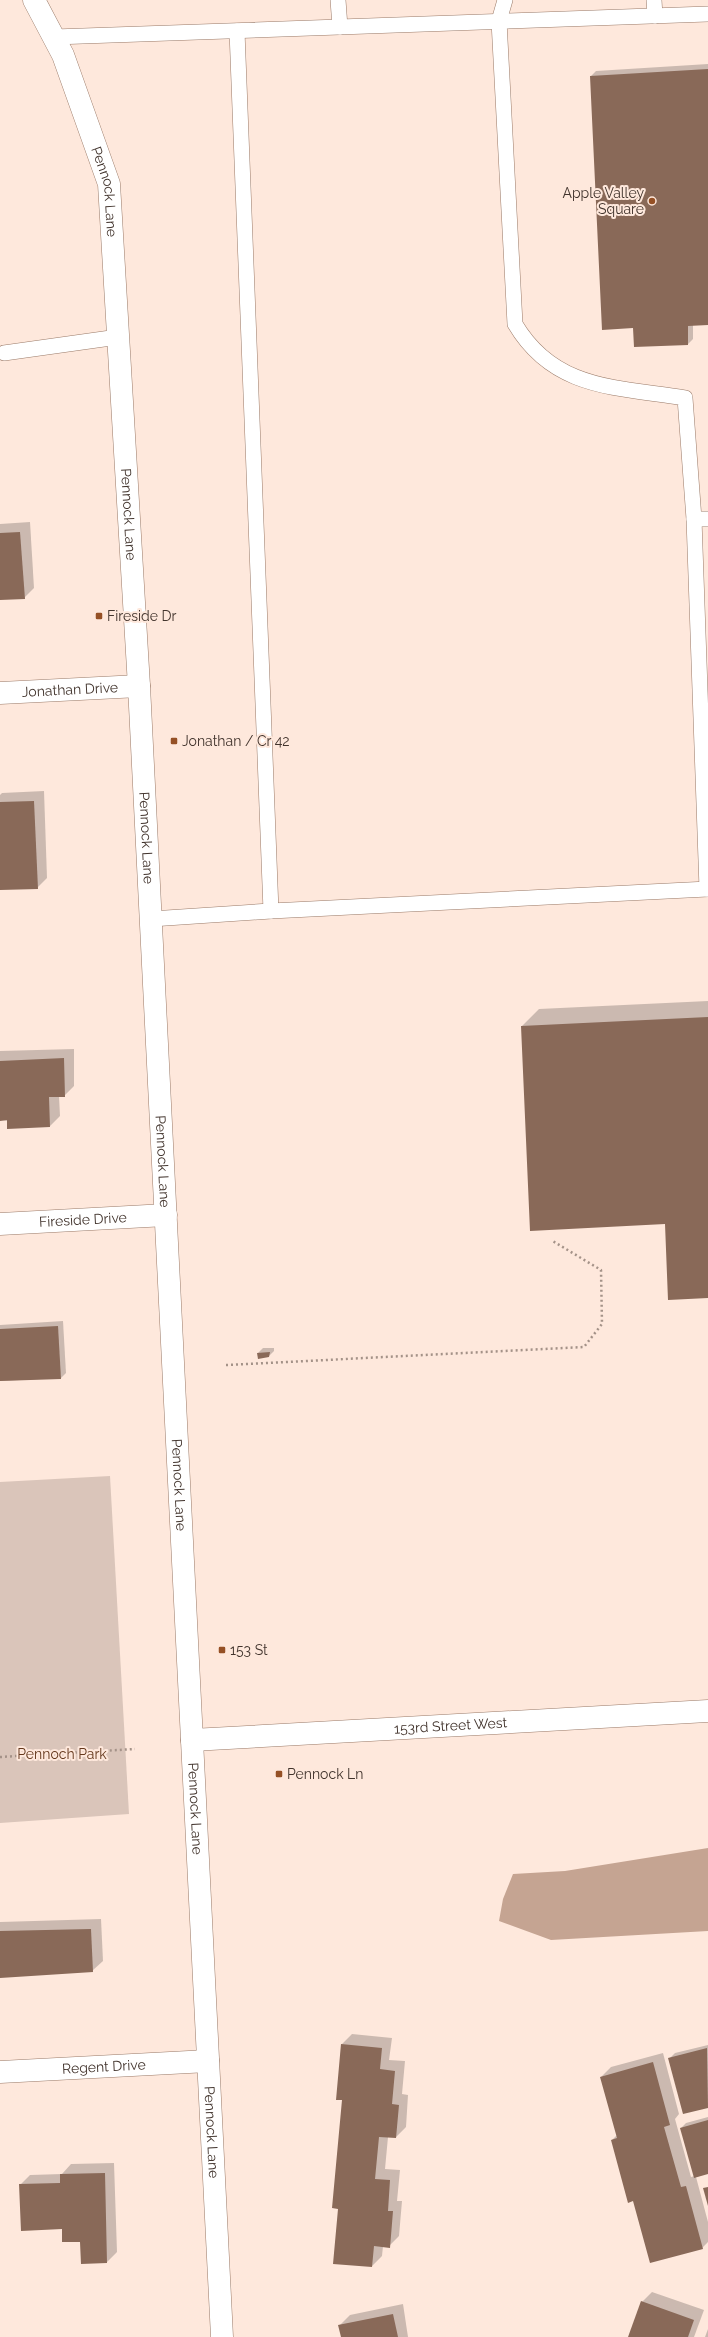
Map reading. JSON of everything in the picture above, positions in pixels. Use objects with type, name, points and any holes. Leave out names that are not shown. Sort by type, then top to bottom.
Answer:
[{"type":"street","name":"Pennock Lane","points":[[34,0],[63,55],[109,184],[139,686],[222,2337]]},
{"type":"street","name":"Jonathan Drive","points":[[0,693],[139,686]]},
{"type":"street","name":"Fireside Drive","points":[[0,1224],[166,1215]]},
{"type":"street","name":"153rd Street West","points":[[192,1740],[708,1711]]},
{"type":"street","name":"Regent Drive","points":[[0,2072],[208,2061]]},
{"type":"lane","points":[[338,0],[340,27]]},
{"type":"lane","points":[[151,919],[271,911],[708,889],[701,519],[685,398],[598,384],[569,376],[543,359],[526,342],[514,324],[500,21],[505,0]]},
{"type":"lane","points":[[654,0],[655,16]]},
{"type":"lane","points":[[54,37],[708,14]]},
{"type":"lane","points":[[237,31],[271,911]]},
{"type":"lane","points":[[4,353],[118,337]]},
{"type":"path","points":[[226,1366],[584,1347],[602,1324],[601,1270],[551,1240]]},
{"type":"path","points":[[0,1757],[135,1749]]},
{"type":"green space","name":"Pennoch Park","points":[[110,1476],[129,1814],[0,1823],[0,1482]]},
{"type":"shaded area","points":[[708,1848],[708,1931],[551,1940],[499,1921],[503,1899],[513,1874],[565,1871]]},
{"type":"building","name":"Apple Valley Square","points":[[708,69],[708,325],[688,326],[688,345],[634,347],[633,328],[602,330],[590,76]]},
{"type":"building","points":[[20,532],[25,599],[0,600],[0,533]]},
{"type":"building","points":[[34,801],[38,889],[0,890],[0,802]]},
{"type":"building","points":[[708,1017],[708,1298],[668,1300],[665,1224],[530,1231],[521,1026]]},
{"type":"building","points":[[64,1058],[65,1097],[49,1097],[50,1127],[7,1129],[7,1120],[0,1121],[0,1061]]},
{"type":"building","points":[[58,1326],[61,1379],[0,1381],[0,1329]]},
{"type":"building","points":[[270,1352],[269,1357],[258,1359],[257,1353]]},
{"type":"building","points":[[91,1929],[93,1972],[0,1978],[0,1931]]},
{"type":"building","points":[[341,2044],[382,2048],[380,2069],[395,2071],[392,2104],[399,2105],[396,2138],[379,2137],[375,2179],[390,2180],[388,2211],[393,2211],[390,2248],[374,2246],[372,2267],[333,2264],[338,2209],[332,2208],[342,2100],[336,2100]]},
{"type":"building","points":[[707,2048],[708,2108],[683,2114],[668,2058]]},
{"type":"building","points":[[653,2062],[670,2125],[664,2127],[681,2187],[686,2186],[703,2249],[650,2263],[633,2201],[628,2203],[611,2140],[617,2138],[600,2077]]},
{"type":"building","points":[[708,2120],[708,2174],[694,2178],[680,2128]]},
{"type":"building","points":[[105,2173],[107,2263],[81,2264],[80,2242],[62,2242],[62,2229],[21,2231],[19,2184],[60,2183],[60,2174]]},
{"type":"building","points":[[708,2187],[708,2206],[703,2188]]},
{"type":"building","points":[[641,2301],[694,2320],[688,2337],[628,2337]]},
{"type":"building","points":[[393,2314],[398,2337],[341,2337],[338,2325]]},
{"type":"place","name":"Apple Valley Square","points":[[652,201]]},
{"type":"place","name":"Fireside Dr","points":[[99,616]]},
{"type":"place","name":"Jonathan / Cr 42","points":[[174,741]]},
{"type":"place","name":"153 St","points":[[222,1650]]},
{"type":"place","name":"Pennock Ln","points":[[279,1774]]}]
